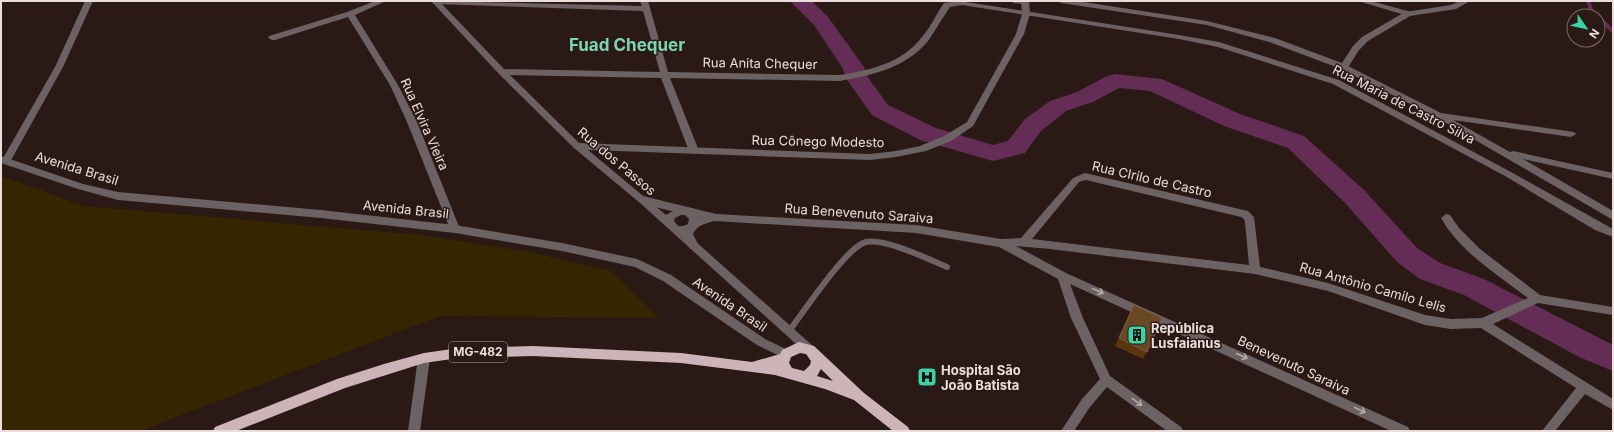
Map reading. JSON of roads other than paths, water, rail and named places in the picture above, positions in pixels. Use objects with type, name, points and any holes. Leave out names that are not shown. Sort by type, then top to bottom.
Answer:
[{"type":"highway","name":"MG-482","points":[[220,431],[342,383],[424,358],[458,353],[533,351],[681,358],[748,367]]},
{"type":"highway","points":[[788,353],[785,368],[795,376],[810,374],[815,370],[817,366],[813,352]]},
{"type":"highway","points":[[748,367],[788,353],[813,352],[860,397],[903,431]]},
{"type":"highway","points":[[748,367],[775,370],[827,384],[860,397]]},
{"type":"street","points":[[4,160],[60,66],[89,1]]},
{"type":"street","points":[[272,38],[350,14],[382,1]]},
{"type":"street","points":[[1016,1],[1025,2],[1026,14]]},
{"type":"street","name":"Rua Maria de Castro Silva","points":[[1061,1],[1207,23],[1272,40],[1344,67],[1437,114],[1613,216]]},
{"type":"street","points":[[1362,1],[1408,14]]},
{"type":"street","points":[[1344,67],[1356,48],[1365,39],[1408,14],[1452,7],[1466,1]]},
{"type":"street","points":[[435,2],[645,5],[666,74],[669,90],[694,151]]},
{"type":"street","name":"Rua dos Passos","points":[[435,2],[502,72],[577,146],[644,200],[672,228],[813,352]]},
{"type":"street","name":"Rua Maria de Castro Silva","points":[[953,3],[1179,37],[1219,45],[1273,60],[1336,82],[1412,120],[1599,227],[1613,232]]},
{"type":"street","name":"Rua Anita Chequer","points":[[502,72],[840,78],[876,72],[895,65],[908,56],[919,45],[947,5],[953,3]]},
{"type":"street","name":"Rua Elvira Vieira","points":[[350,14],[394,85],[412,122],[455,229]]},
{"type":"street","name":"Rua Cônego Modesto","points":[[577,146],[870,157],[892,156],[928,146],[958,134],[970,124],[977,114],[1020,34],[1026,14]]},
{"type":"street","points":[[1437,114],[1571,134]]},
{"type":"street","points":[[1502,152],[1613,176]]},
{"type":"street","name":"Avenida Brasil","points":[[4,160],[81,187],[118,196],[321,214],[455,229],[562,247],[637,263],[667,278],[761,342],[788,353]]},
{"type":"street","name":"Rua CIrilo de Castro","points":[[1024,242],[1076,180],[1085,176],[1244,214],[1249,217],[1250,222],[1255,270]]},
{"type":"street","points":[[644,200],[716,218]]},
{"type":"street","points":[[1597,206],[1613,210]]},
{"type":"street","points":[[694,246],[688,234],[692,226],[694,218],[688,212],[680,211],[670,216],[669,222],[672,228],[684,230],[692,226],[699,221],[716,218]]},
{"type":"street","name":"Rua Benevenuto Saraiva","points":[[716,218],[916,229],[1001,243],[1062,276]]},
{"type":"street","points":[[1446,218],[1457,235],[1470,247],[1537,299]]},
{"type":"street","name":"Rua Antônio Camilo Lelis","points":[[1001,243],[1024,242],[1255,270],[1328,287],[1438,323],[1482,323],[1524,303],[1537,299],[1613,311]]},
{"type":"street","points":[[1062,276],[1077,318],[1106,380],[1178,431]]},
{"type":"street","name":"Benevenuto Saraiva","points":[[1062,276],[1404,431]]},
{"type":"street","points":[[1482,323],[1613,405]]},
{"type":"street","points":[[788,353],[790,331]]},
{"type":"street","points":[[414,431],[424,358]]},
{"type":"street","points":[[1067,431],[1086,403],[1106,380]]},
{"type":"street","points":[[1548,431],[1584,386]]},
{"type":"lane","points":[[790,331],[834,272],[856,247],[864,242],[874,242],[889,246],[947,267]]},
{"type":"waterway","points":[[800,1],[821,21],[853,67],[858,80],[880,110],[928,134],[950,141],[993,153],[1016,147],[1033,125],[1058,106],[1085,97],[1115,81],[1154,84],[1232,120],[1296,142],[1355,197],[1407,255],[1430,271],[1474,287],[1589,348],[1613,358]]},
{"type":"waterway","points":[[1588,1],[1591,8]]},
{"type":"waterway","points":[[1606,24],[1613,31]]},
{"type":"place","name":"República Lusfaianus","points":[[1137,335]]},
{"type":"place","name":"Hospital São João Batista","points":[[927,377]]},
{"type":"district","name":"Fuad Chequer","points":[[627,45]]}]
